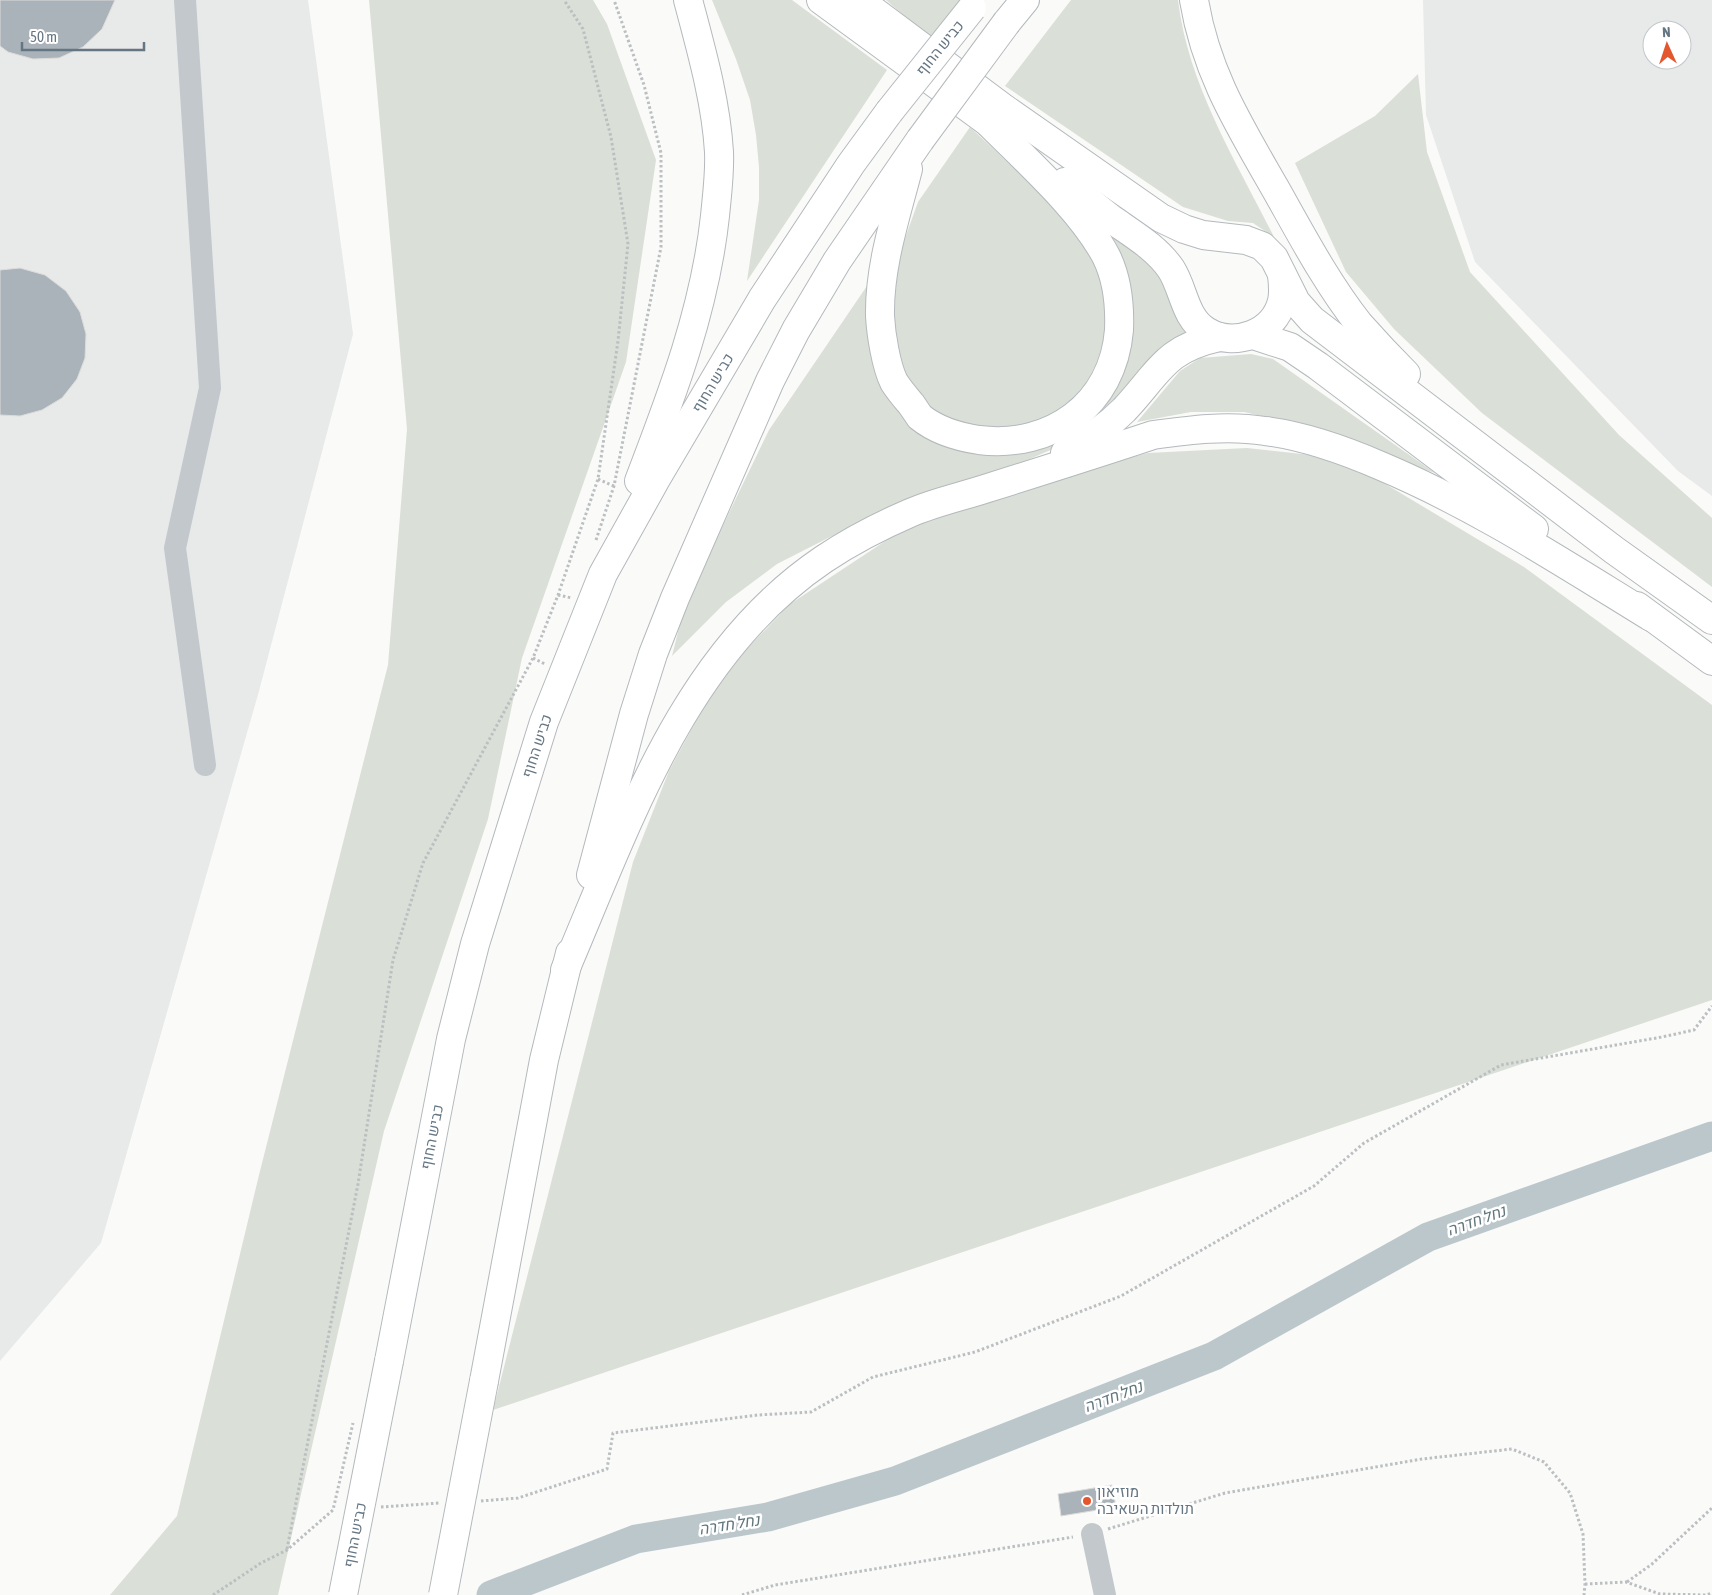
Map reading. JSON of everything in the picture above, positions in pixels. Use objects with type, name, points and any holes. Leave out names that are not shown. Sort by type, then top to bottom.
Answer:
[{"type":"highway","points":[[603,574],[670,399],[693,327],[706,275],[712,238],[719,153],[714,111],[688,0]]},
{"type":"highway","points":[[821,0],[983,117],[1109,217],[1148,244],[1166,261],[1183,293],[1186,307],[1194,320],[1205,330],[1219,337],[1236,339],[1253,335],[1266,327],[1276,316],[1282,302],[1284,288],[1282,273]]},
{"type":"highway","points":[[859,0],[1002,107],[1161,218],[1184,229],[1203,235],[1246,240],[1262,246],[1274,258],[1296,302],[1312,320],[1614,550],[1712,620]]},
{"type":"highway","points":[[864,0],[895,27]]},
{"type":"highway","points":[[443,1595],[544,1060],[565,970],[634,714],[653,654],[675,598],[770,381],[796,330],[837,261],[916,144],[1025,0]]},
{"type":"highway","points":[[1194,0],[1210,63],[1222,93],[1323,272],[1359,324],[1468,437]]},
{"type":"highway","name":"כביש החוף","points":[[343,1595],[451,1039],[475,944],[544,722],[603,574],[656,479],[762,299],[851,164],[889,112],[976,2]]},
{"type":"highway","points":[[916,144],[881,282],[881,323],[888,362],[894,381],[920,416],[942,430],[967,438],[1010,442],[1035,436],[1059,426],[1092,400],[1104,384],[1113,363],[1118,341],[1118,298],[1106,257],[1085,224],[1058,193],[983,117]]},
{"type":"highway","points":[[1253,335],[1290,347],[1318,366],[1712,661]]},
{"type":"highway","points":[[988,488],[1056,458],[1083,443],[1107,426],[1162,365],[1176,353],[1192,345],[1219,337]]},
{"type":"highway","points":[[565,970],[653,768],[682,715],[712,669],[750,624],[787,587],[824,560],[866,534],[912,512],[1153,435],[1192,429],[1265,430],[1300,437],[1350,453],[1432,489],[1508,530],[1651,617]]},
{"type":"street","points":[[185,0],[210,388],[175,548],[205,765]]},
{"type":"street","points":[[1092,1534],[1105,1595]]},
{"type":"path","points":[[287,1550],[358,1184],[393,960],[423,863],[532,658],[558,595],[598,479],[618,341],[628,244],[611,137],[583,29],[564,0]]},
{"type":"path","points":[[598,479],[614,486]]},
{"type":"path","points":[[558,595],[575,599]]},
{"type":"path","points":[[532,658],[550,667]]},
{"type":"path","points":[[479,1501],[518,1498],[608,1469],[613,1432],[758,1415],[811,1412],[873,1377],[975,1352],[1121,1296],[1314,1186],[1364,1143],[1501,1065],[1694,1030],[1712,1006]]},
{"type":"path","points":[[742,1595],[774,1585],[1092,1534],[1225,1493],[1422,1459],[1512,1450],[1544,1462],[1570,1493],[1583,1534],[1584,1595]]},
{"type":"path","points":[[372,1508],[450,1503]]},
{"type":"path","points":[[1626,1582],[1652,1564],[1712,1508]]},
{"type":"path","points":[[333,1510],[343,1509]]},
{"type":"path","points":[[1585,1584],[1626,1582],[1660,1594],[1706,1595],[1712,1593]]},
{"type":"shaded area","points":[[0,0],[308,0],[353,334],[259,691],[101,1243],[0,1361]]},
{"type":"shaded area","points":[[369,0],[593,0],[607,24],[656,160],[626,362],[522,658],[488,819],[384,1131],[278,1595],[110,1595],[177,1516],[259,1175],[388,665],[407,429]]},
{"type":"shaded area","points":[[712,0],[792,0],[887,70],[747,281],[759,200],[759,167],[756,135],[750,100]]},
{"type":"shaded area","points":[[886,0],[960,0],[933,39]]},
{"type":"shaded area","points":[[1071,0],[1178,0],[1183,31],[1203,92],[1230,151],[1274,237],[1253,223],[1228,221],[1183,207],[1005,86]]},
{"type":"shaded area","points":[[1423,0],[1712,0],[1712,496],[1678,471],[1475,262],[1426,115]]},
{"type":"shaded area","points":[[1418,74],[1427,152],[1470,272],[1619,435],[1712,518],[1712,587],[1482,413],[1394,329],[1346,272],[1295,163],[1375,116]]},
{"type":"shaded area","points":[[970,127],[1049,201],[1075,231],[1095,262],[1106,300],[1106,339],[1094,378],[1070,405],[1031,425],[988,429],[947,420],[928,408],[904,376],[899,359],[892,316],[893,283],[904,241],[918,202]]},
{"type":"shaded area","points":[[1093,217],[1147,260],[1167,279],[1194,330],[1126,396],[1055,448],[1007,469],[890,509],[777,564],[726,602],[672,656],[685,604],[769,430],[871,280],[884,386],[1011,452],[1123,367]]},
{"type":"shaded area","points":[[1251,354],[1273,359],[1435,473],[1397,460],[1333,433],[1244,412],[1191,412],[1137,422],[1180,371],[1200,358]]},
{"type":"shaded area","points":[[1247,448],[1330,457],[1367,473],[1524,567],[1712,705],[1712,1000],[493,1410],[633,862],[669,771],[719,678],[790,604],[899,532],[1023,486],[1148,453]]},
{"type":"building","points":[[0,0],[115,0],[102,29],[83,47],[59,58],[33,59],[8,52],[0,46]]},
{"type":"building","points":[[20,268],[45,275],[66,291],[80,312],[86,334],[85,358],[77,379],[62,398],[42,410],[20,416],[0,415],[0,270]]},
{"type":"building","name":"מוזיאון תולדות השאיבה","points":[[1112,1485],[1116,1507],[1061,1516],[1058,1494]]},
{"type":"waterway","name":"נחל חדרה","points":[[491,1595],[636,1539],[768,1517],[895,1481],[1214,1356],[1428,1237],[1712,1136]]},
{"type":"place","name":"מוזיאון תולדות השאיבה","points":[[1087,1501]]}]
